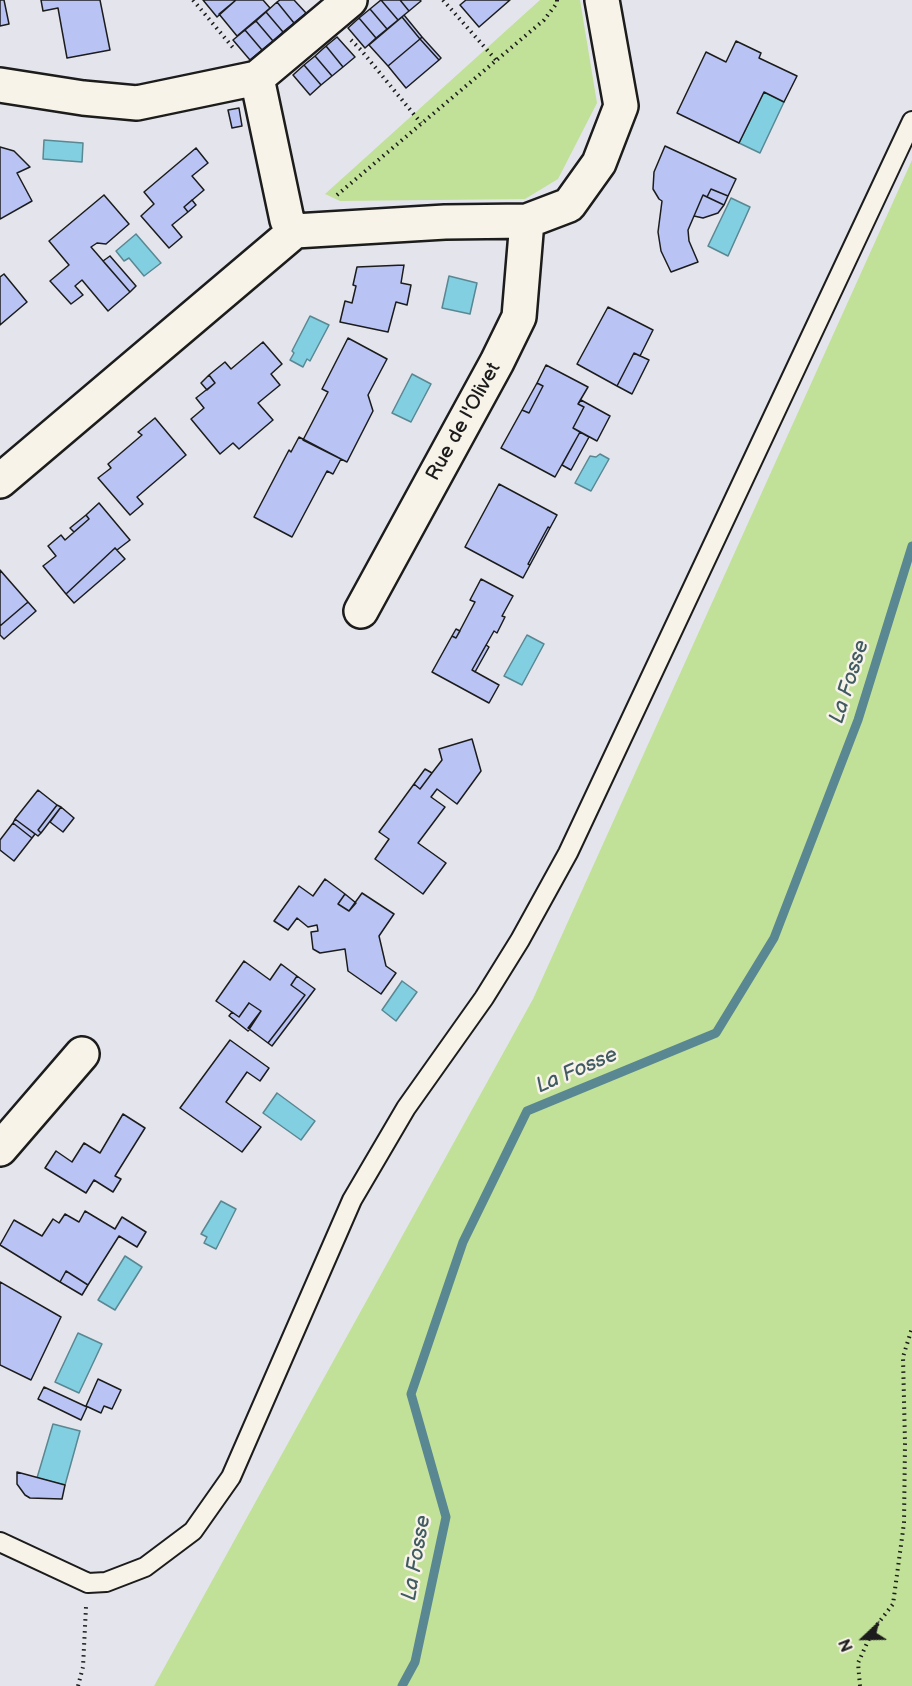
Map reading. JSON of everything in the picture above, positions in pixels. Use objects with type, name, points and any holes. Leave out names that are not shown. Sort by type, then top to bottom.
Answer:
[{"type":"street","points":[[0,481],[294,231],[424,223],[528,221],[570,205],[599,162],[621,106],[602,0]]},
{"type":"street","points":[[0,85],[83,98],[137,103],[257,78],[340,9]]},
{"type":"street","points":[[257,78],[287,220],[294,231]]},
{"type":"street","name":"Rue de l'Olivet","points":[[361,611],[497,363],[519,317],[528,221]]},
{"type":"street","points":[[0,1149],[82,1054]]},
{"type":"lane","points":[[0,1542],[88,1582],[106,1582],[145,1567],[193,1531],[231,1477],[352,1200],[406,1108],[484,998],[520,940],[568,853],[912,121]]},
{"type":"path","points":[[193,0],[257,78]]},
{"type":"path","points":[[443,0],[496,60]]},
{"type":"path","points":[[294,231],[544,20],[557,0]]},
{"type":"path","points":[[340,9],[361,50],[421,123]]},
{"type":"path","points":[[860,1686],[858,1663],[873,1630],[893,1604],[904,1523],[903,1357],[912,1328]]},
{"type":"path","points":[[78,1686],[83,1667],[88,1582]]},
{"type":"green space","points":[[540,0],[580,0],[597,103],[558,179],[525,199],[340,201],[325,194]]},
{"type":"green space","points":[[912,160],[912,1686],[154,1686],[533,999]]},
{"type":"water","points":[[764,92],[784,102],[760,153],[739,143]]},
{"type":"water","points":[[44,140],[83,143],[82,162],[43,159]]},
{"type":"water","points":[[731,198],[750,207],[728,256],[708,246]]},
{"type":"water","points":[[136,234],[161,263],[144,276],[129,258],[124,261],[116,251]]},
{"type":"water","points":[[449,276],[477,283],[470,314],[442,308]]},
{"type":"water","points":[[310,316],[329,325],[310,361],[307,359],[303,367],[290,360],[294,353],[292,351]]},
{"type":"water","points":[[412,374],[431,384],[411,422],[392,413]]},
{"type":"water","points":[[600,454],[609,459],[591,491],[575,483],[590,456],[596,457]]},
{"type":"water","points":[[527,635],[544,644],[522,685],[504,676]]},
{"type":"water","points":[[402,981],[417,992],[396,1021],[382,1010]]},
{"type":"water","points":[[277,1093],[315,1121],[301,1140],[263,1113]]},
{"type":"water","points":[[221,1201],[236,1209],[216,1249],[204,1243],[207,1237],[201,1234]]},
{"type":"water","points":[[125,1256],[142,1267],[115,1310],[98,1300]]},
{"type":"water","points":[[78,1333],[102,1344],[79,1393],[55,1382]]},
{"type":"water","points":[[53,1424],[80,1431],[65,1485],[37,1478]]},
{"type":"building","points":[[0,0],[4,0],[9,24],[0,26]]},
{"type":"building","points":[[41,0],[100,0],[110,50],[67,58],[58,8],[43,11]]},
{"type":"building","points":[[203,0],[236,0],[217,17]]},
{"type":"building","points":[[236,0],[263,0],[270,8],[237,36],[219,14]]},
{"type":"building","points":[[294,0],[306,13],[294,23],[277,2]]},
{"type":"building","points":[[381,0],[398,20],[387,29],[370,9]]},
{"type":"building","points":[[381,0],[400,0],[409,11],[398,20]]},
{"type":"building","points":[[400,0],[420,0],[421,1],[409,11]]},
{"type":"building","points":[[466,0],[510,0],[479,27],[460,5]]},
{"type":"building","points":[[277,2],[294,23],[283,32],[266,12]]},
{"type":"building","points":[[370,9],[387,29],[376,38],[359,18]]},
{"type":"building","points":[[266,12],[283,32],[273,41],[256,21]]},
{"type":"building","points":[[404,15],[422,37],[420,39],[402,17]]},
{"type":"building","points":[[402,17],[420,39],[388,66],[369,45]]},
{"type":"building","points":[[359,18],[376,38],[365,48],[348,28]]},
{"type":"building","points":[[256,21],[273,41],[262,50],[245,30]]},
{"type":"building","points":[[245,30],[262,50],[250,60],[233,40]]},
{"type":"building","points":[[337,37],[355,57],[343,67],[326,46]]},
{"type":"building","points":[[422,37],[441,58],[439,60],[420,39]]},
{"type":"building","points":[[420,39],[439,60],[406,88],[388,66]]},
{"type":"building","points":[[736,41],[761,53],[759,58],[797,76],[784,102],[764,92],[739,143],[677,113],[706,52],[726,62]]},
{"type":"building","points":[[326,46],[343,67],[332,76],[315,56]]},
{"type":"building","points":[[315,56],[332,76],[321,85],[304,65]]},
{"type":"building","points":[[304,65],[321,85],[310,95],[293,75]]},
{"type":"building","points":[[239,108],[242,126],[232,128],[228,110]]},
{"type":"building","points":[[665,146],[736,179],[728,196],[711,189],[707,197],[703,195],[688,230],[689,241],[698,262],[671,272],[661,251],[658,232],[662,201],[653,189],[654,172]]},
{"type":"building","points":[[0,147],[14,151],[30,167],[17,173],[32,201],[0,219]]},
{"type":"building","points":[[196,148],[208,163],[192,176],[204,190],[184,207],[188,212],[172,225],[182,237],[169,248],[141,216],[154,204],[144,192]]},
{"type":"building","points":[[711,189],[728,196],[724,205],[707,197]]},
{"type":"building","points":[[104,195],[129,224],[106,244],[97,243],[91,247],[130,292],[108,311],[82,280],[75,286],[83,295],[71,304],[50,281],[69,265],[49,241]]},
{"type":"building","points":[[703,195],[724,205],[718,213],[703,218],[694,216]]},
{"type":"building","points":[[192,200],[196,205],[188,212],[184,207]]},
{"type":"building","points":[[110,256],[136,286],[130,292],[103,261]]},
{"type":"building","points":[[404,265],[401,283],[411,285],[407,305],[396,302],[388,332],[340,322],[345,301],[352,303],[357,267]]},
{"type":"building","points":[[4,274],[27,302],[0,325],[0,277]]},
{"type":"building","points":[[608,307],[653,330],[640,356],[634,353],[617,386],[577,364]]},
{"type":"building","points":[[348,338],[387,359],[368,395],[373,411],[347,462],[303,440],[328,392],[322,389]]},
{"type":"building","points":[[263,342],[282,364],[271,374],[280,385],[258,403],[273,420],[239,449],[233,443],[220,454],[191,419],[204,408],[196,398],[215,383],[209,375],[225,362],[231,369]]},
{"type":"building","points":[[634,353],[649,360],[632,394],[617,386]]},
{"type":"building","points":[[546,365],[588,387],[578,404],[584,407],[573,428],[580,432],[555,477],[501,448],[522,410],[529,413],[543,386],[537,383]]},
{"type":"building","points":[[209,375],[215,383],[207,390],[201,383]]},
{"type":"building","points":[[537,383],[543,386],[529,413],[522,410]]},
{"type":"building","points":[[581,400],[610,416],[597,441],[573,428],[584,407],[578,404]]},
{"type":"building","points":[[155,418],[186,455],[137,497],[143,504],[130,515],[98,478],[111,468],[108,464],[142,435],[138,432]]},
{"type":"building","points":[[580,432],[589,437],[571,470],[562,465]]},
{"type":"building","points":[[299,437],[341,459],[333,474],[327,471],[292,537],[254,517],[289,450],[291,452]]},
{"type":"building","points":[[499,484],[557,515],[528,564],[530,565],[523,578],[465,547]]},
{"type":"building","points":[[99,503],[130,540],[117,550],[115,548],[66,594],[43,566],[56,556],[48,546],[61,535],[65,540],[89,519],[86,515]]},
{"type":"building","points":[[86,515],[89,519],[74,532],[70,528]]},
{"type":"building","points":[[548,527],[550,528],[530,565],[528,564]]},
{"type":"building","points":[[115,548],[125,559],[74,603],[66,594]]},
{"type":"building","points":[[0,570],[28,602],[0,626]]},
{"type":"building","points":[[481,579],[513,596],[502,616],[505,617],[497,633],[494,631],[472,670],[499,685],[489,703],[432,672],[452,636],[456,638],[475,602],[470,600]]},
{"type":"building","points":[[28,602],[36,611],[4,639],[0,635],[0,626]]},
{"type":"building","points":[[456,629],[460,631],[456,638],[452,636]]},
{"type":"building","points":[[486,645],[489,647],[475,672],[472,670]]},
{"type":"building","points":[[472,739],[481,771],[457,804],[437,789],[431,797],[445,807],[418,843],[446,863],[423,894],[375,859],[389,839],[379,832],[414,784],[420,789],[442,760],[439,749]]},
{"type":"building","points":[[425,769],[432,773],[420,789],[414,784]]},
{"type":"building","points":[[38,790],[57,805],[38,830],[41,833],[38,836],[15,819]]},
{"type":"building","points":[[57,805],[61,807],[41,833],[38,830]]},
{"type":"building","points":[[61,807],[74,818],[63,832],[50,822]]},
{"type":"building","points":[[15,819],[35,834],[32,838],[13,823]]},
{"type":"building","points":[[13,823],[32,838],[14,861],[0,850],[0,840]]},
{"type":"building","points":[[325,879],[345,894],[338,904],[349,911],[362,893],[394,914],[379,936],[386,966],[396,973],[381,994],[348,971],[345,949],[320,953],[313,949],[311,932],[318,931],[317,925],[308,927],[297,918],[288,930],[274,921],[299,886],[313,896]]},
{"type":"building","points":[[345,894],[356,903],[349,911],[338,904]]},
{"type":"building","points":[[244,961],[270,980],[281,964],[297,976],[291,985],[305,995],[268,1043],[248,1028],[261,1011],[249,1003],[239,1017],[216,1001]]},
{"type":"building","points":[[297,976],[315,989],[272,1046],[268,1043],[305,995],[291,985]]},
{"type":"building","points":[[249,1003],[261,1011],[248,1031],[229,1016],[232,1012],[239,1017]]},
{"type":"building","points":[[230,1040],[269,1068],[260,1081],[247,1072],[226,1102],[261,1127],[242,1152],[180,1108]]},
{"type":"building","points":[[123,1114],[145,1128],[115,1176],[121,1179],[113,1192],[94,1180],[86,1193],[45,1168],[56,1151],[72,1162],[84,1143],[100,1153]]},
{"type":"building","points":[[85,1211],[115,1229],[122,1217],[146,1232],[137,1247],[119,1236],[88,1285],[66,1271],[60,1282],[0,1245],[14,1220],[42,1236],[53,1219],[59,1223],[65,1214],[79,1222]]},
{"type":"building","points":[[66,1271],[88,1285],[82,1295],[60,1282]]},
{"type":"building","points":[[0,1282],[61,1317],[31,1380],[0,1365]]},
{"type":"building","points":[[98,1379],[121,1390],[112,1409],[104,1406],[101,1413],[86,1406]]},
{"type":"building","points":[[44,1387],[87,1407],[81,1420],[38,1399]]},
{"type":"building","points":[[17,1472],[65,1485],[62,1499],[30,1498],[25,1495],[17,1484]]},
{"type":"waterway","name":"La Fosse","points":[[402,1686],[415,1662],[446,1517],[411,1394],[463,1242],[527,1111],[716,1033],[774,938],[858,720],[912,546]]}]
